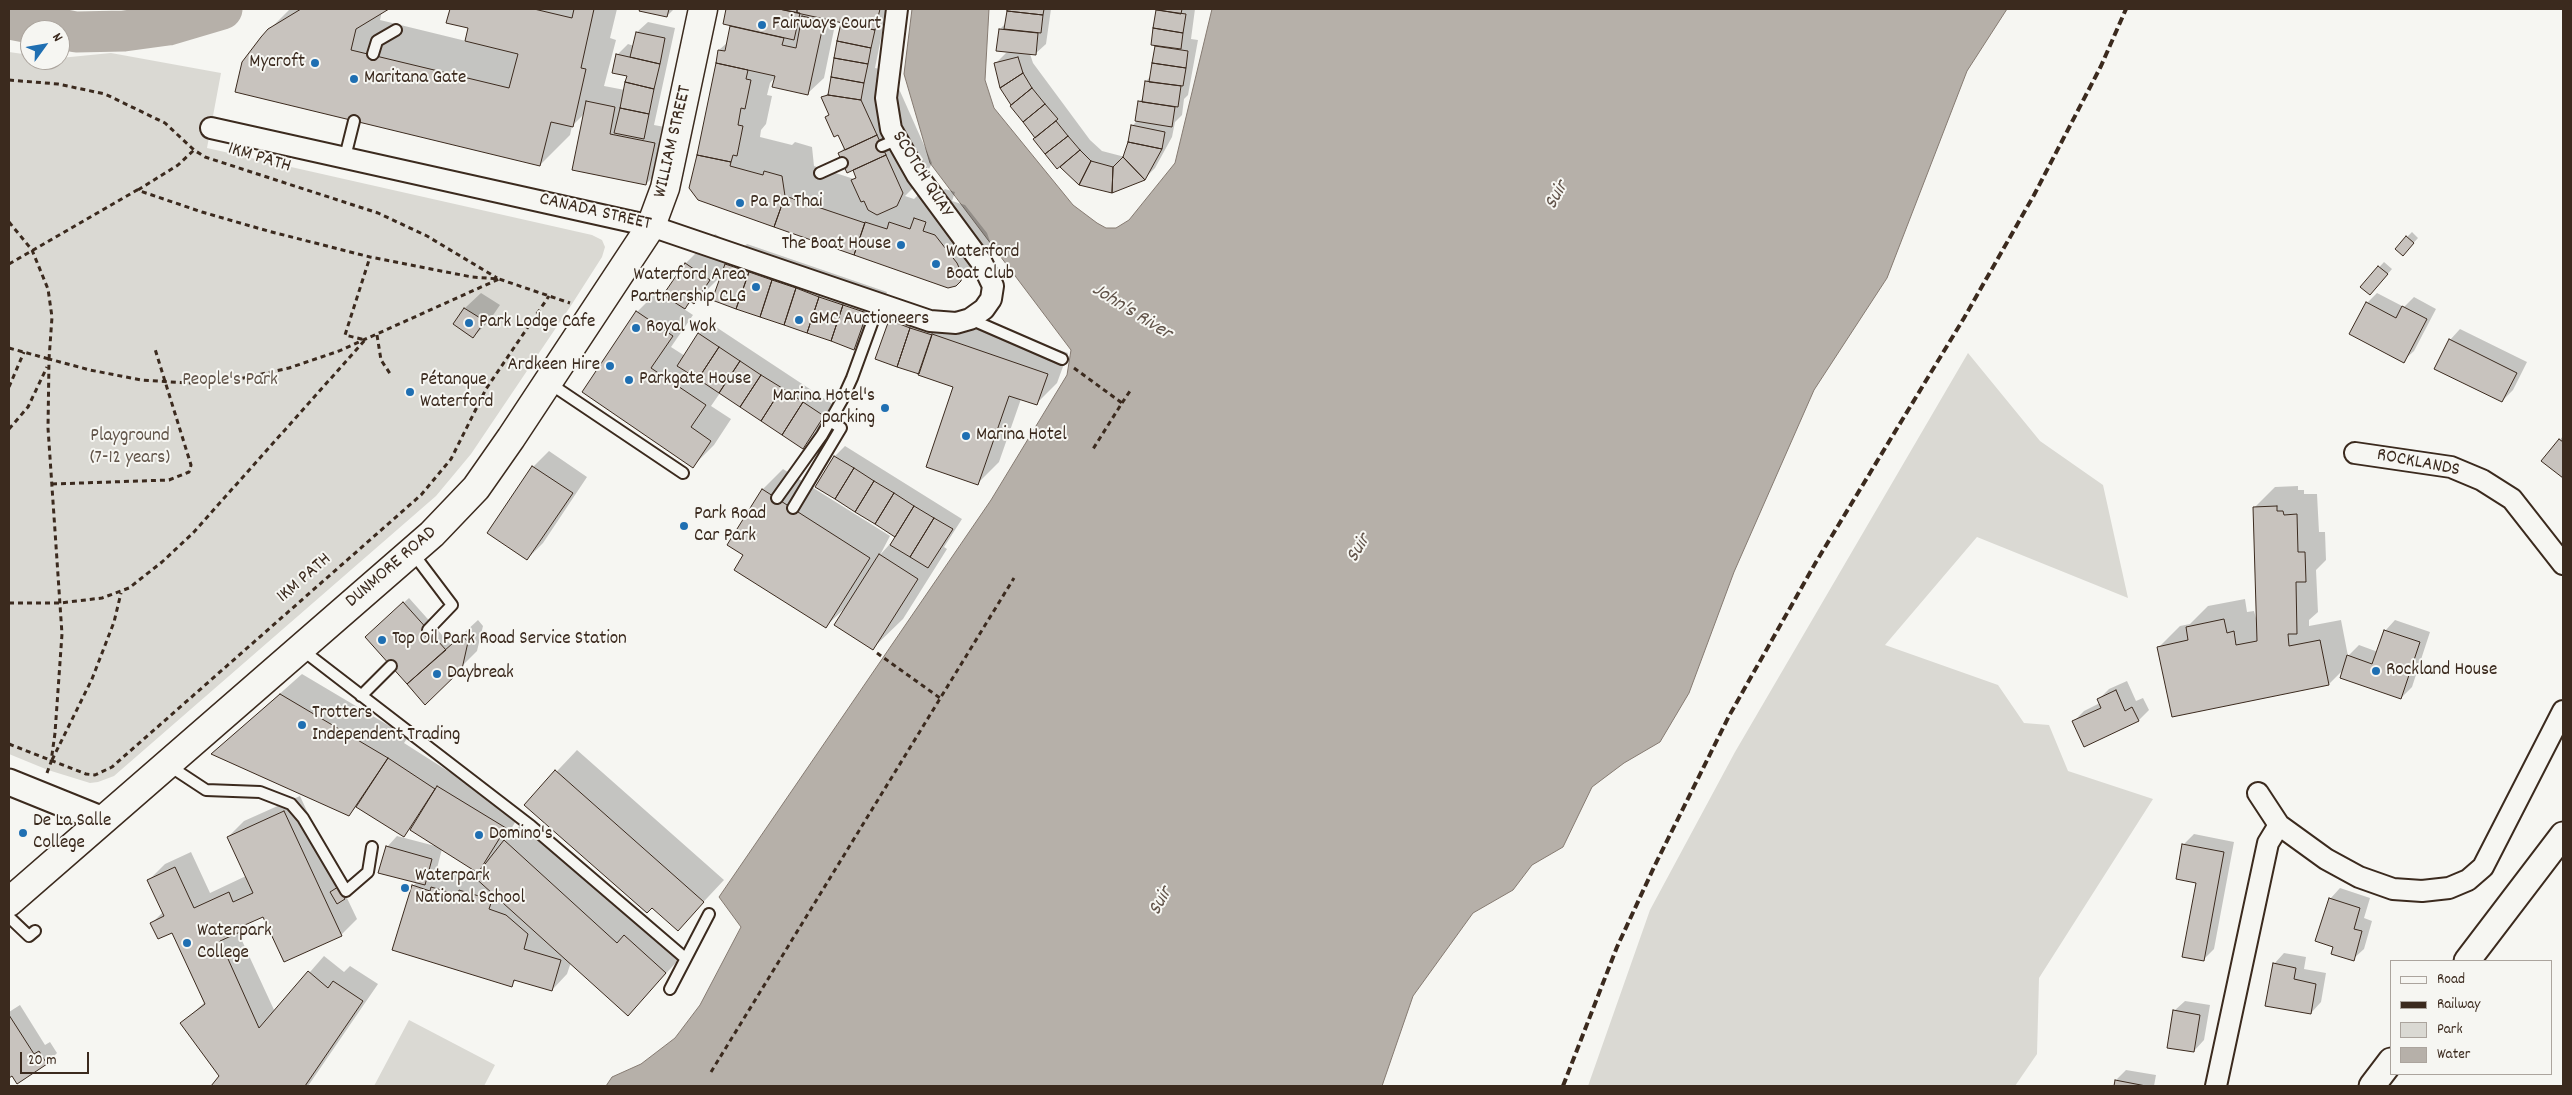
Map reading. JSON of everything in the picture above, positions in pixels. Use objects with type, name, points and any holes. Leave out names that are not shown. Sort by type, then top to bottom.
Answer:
[{"type":"main road","name":"WILLIAM STREET","points":[[625,267],[650,226],[665,188],[703,9]]},
{"type":"main road","name":"DUNMORE ROAD","points":[[9,902],[443,523],[476,488],[625,267]]},
{"type":"street","name":"SCOTCH QUAY","points":[[897,9],[886,98],[889,143],[982,263],[991,279],[993,286],[991,299],[984,309],[970,319]]},
{"type":"street","name":"CANADA STREET","points":[[211,128],[650,226],[940,323],[956,323],[970,319]]},
{"type":"street","name":"ROCKLANDS","points":[[2355,452],[2451,468],[2482,480],[2512,499],[2563,564]]},
{"type":"street","points":[[2258,792],[2279,825],[2326,859],[2359,878],[2393,889],[2422,891],[2456,886],[2468,880],[2483,867],[2563,711]]},
{"type":"street","points":[[9,782],[103,820]]},
{"type":"street","points":[[2216,1086],[2268,843],[2279,825]]},
{"type":"street","points":[[2468,960],[2563,835]]},
{"type":"street","points":[[2372,1086],[2390,1062]]},
{"type":"lane","points":[[373,54],[377,41],[396,30]]},
{"type":"lane","points":[[345,157],[354,122]]},
{"type":"lane","points":[[820,173],[842,164]]},
{"type":"lane","points":[[777,498],[830,421],[852,378],[879,304]]},
{"type":"lane","points":[[970,319],[1062,358]]},
{"type":"lane","points":[[548,382],[683,473]]},
{"type":"lane","points":[[793,508],[841,428],[830,421]]},
{"type":"lane","points":[[411,551],[452,605],[428,630]]},
{"type":"lane","points":[[300,649],[531,826],[685,958]]},
{"type":"lane","points":[[361,696],[391,666]]},
{"type":"lane","points":[[167,765],[206,790],[260,792],[291,804],[303,818],[346,891],[368,872],[372,847]]},
{"type":"lane","points":[[670,989],[708,914]]},
{"type":"lane","points":[[9,917],[29,936],[35,931]]},
{"type":"path","name":"1KM PATH","points":[[9,80],[58,84],[104,94],[165,123],[194,150],[212,159],[337,198],[378,213],[427,236],[499,279],[549,296],[486,389],[451,459],[434,482],[410,506],[112,767],[100,774],[91,775],[51,762],[9,744]]},
{"type":"path","points":[[9,264],[171,170],[194,150]]},
{"type":"path","points":[[137,190],[202,212],[370,257],[472,277],[499,279]]},
{"type":"path","points":[[9,222],[32,250],[44,276],[51,303],[52,331],[47,410],[62,651],[51,762]]},
{"type":"path","points":[[365,340],[345,334],[370,257]]},
{"type":"path","points":[[9,348],[116,376],[165,382],[213,383],[262,375],[316,359],[377,335],[499,279]]},
{"type":"path","points":[[377,335],[380,360],[391,375]]},
{"type":"path","points":[[9,603],[60,604],[90,601],[121,592],[150,574],[193,533],[365,340]]},
{"type":"path","points":[[52,484],[169,480],[189,472],[191,465],[155,349]]},
{"type":"path","points":[[9,387],[24,352]]},
{"type":"path","points":[[9,429],[34,395],[49,358]]},
{"type":"path","points":[[1062,358],[1122,403]]},
{"type":"path","points":[[1093,449],[1130,392]]},
{"type":"path","points":[[711,1072],[1014,578]]},
{"type":"path","points":[[38,794],[51,762],[92,679],[114,622],[121,592]]},
{"type":"path","points":[[877,653],[940,698]]},
{"type":"green space","name":"People's Park","points":[[9,52],[20,54],[20,70],[70,70],[70,57],[111,53],[221,73],[207,148],[592,235],[602,240],[605,247],[602,257],[572,304],[471,454],[436,496],[114,776],[90,783],[48,770],[9,754]]},
{"type":"green space","points":[[1968,353],[2040,441],[2103,485],[2128,598],[1977,537],[1885,645],[1998,685],[2024,723],[2049,725],[2068,771],[2153,799],[2039,978],[2037,1054],[2015,1086],[1588,1086],[1650,910],[1735,752]]},
{"type":"green space","points":[[409,1020],[495,1065],[484,1086],[374,1086]]},
{"type":"water","name":"Suir","points":[[912,9],[989,9],[985,80],[994,108],[1073,205],[1106,228],[1116,228],[1129,220],[1175,163],[1212,9],[2007,9],[1967,71],[1887,278],[1814,390],[1734,572],[1689,693],[1660,742],[1624,763],[1592,787],[1563,847],[1532,865],[1513,890],[1473,913],[1413,996],[1382,1086],[606,1086],[612,1077],[641,1064],[675,1038],[700,1005],[741,927],[719,897],[991,500],[1067,375],[1071,350],[930,163],[904,74]]},
{"type":"building","name":"Maritana Gate","points":[[301,9],[389,9],[356,29],[351,50],[509,88],[518,54],[465,41],[468,28],[446,23],[450,9],[534,9],[572,18],[574,9],[594,9],[581,68],[586,69],[573,127],[551,122],[540,166],[235,92],[242,62],[261,37],[268,29]]},
{"type":"building","points":[[640,9],[669,9],[667,17],[639,11]]},
{"type":"building","name":"Fairways Court","points":[[726,9],[779,9],[800,13],[794,40],[723,24]]},
{"type":"building","points":[[779,9],[797,9],[797,13]]},
{"type":"building","points":[[797,9],[880,9],[875,30],[797,13]]},
{"type":"building","points":[[1007,9],[1044,9],[1043,15],[1007,11]]},
{"type":"building","points":[[1153,9],[1182,9],[1181,14]]},
{"type":"building","points":[[1156,10],[1186,14],[1183,33],[1153,28]]},
{"type":"building","points":[[1007,11],[1043,15],[1041,33],[1004,29]]},
{"type":"building","points":[[802,16],[824,21],[808,95],[772,87],[775,76],[716,63],[718,50],[725,51],[730,26],[784,38],[782,45],[796,48]]},
{"type":"building","points":[[841,23],[875,30],[871,48],[837,41]]},
{"type":"building","points":[[1153,28],[1183,33],[1181,49],[1151,45]]},
{"type":"building","points":[[999,29],[1038,33],[1036,55],[996,51]]},
{"type":"building","points":[[636,32],[665,38],[660,64],[630,57]]},
{"type":"building","points":[[837,41],[871,48],[868,64],[834,58]]},
{"type":"building","points":[[1155,46],[1188,51],[1186,68],[1152,63]]},
{"type":"building","points":[[616,54],[660,64],[654,89],[625,82],[627,76],[612,73]]},
{"type":"building","points":[[1018,57],[1023,73],[1000,88],[994,63]]},
{"type":"building","points":[[834,58],[868,64],[864,83],[831,77]]},
{"type":"building","points":[[716,63],[748,70],[746,79],[751,80],[745,109],[741,108],[738,125],[743,126],[737,156],[733,155],[731,162],[697,155]]},
{"type":"building","points":[[1152,63],[1186,68],[1183,86],[1149,82]]},
{"type":"building","points":[[1023,73],[1032,88],[1011,105],[1000,88]]},
{"type":"building","points":[[831,77],[864,83],[861,100],[828,95]]},
{"type":"building","points":[[1145,81],[1181,86],[1178,107],[1142,102]]},
{"type":"building","points":[[625,82],[654,89],[649,114],[620,108]]},
{"type":"building","points":[[1032,88],[1045,104],[1023,122],[1010,106]]},
{"type":"building","points":[[828,95],[861,100],[877,135],[845,150],[838,135],[834,137],[825,117],[829,115],[821,97]]},
{"type":"building","points":[[586,101],[615,107],[610,134],[655,143],[646,185],[572,170]]},
{"type":"building","points":[[1138,101],[1175,107],[1172,127],[1135,121]]},
{"type":"building","points":[[1045,104],[1058,119],[1035,138],[1023,122]]},
{"type":"building","points":[[620,108],[649,114],[644,139],[614,133]]},
{"type":"building","points":[[1056,121],[1068,136],[1045,154],[1033,139]]},
{"type":"building","points":[[1131,125],[1165,132],[1162,149],[1128,142]]},
{"type":"building","points":[[877,135],[886,155],[847,173],[838,153]]},
{"type":"building","points":[[1068,136],[1080,150],[1057,169],[1045,154]]},
{"type":"building","points":[[1128,142],[1162,149],[1145,180],[1123,157]]},
{"type":"building","points":[[1080,150],[1091,161],[1079,185],[1060,167]]},
{"type":"building","points":[[697,155],[731,162],[730,166],[763,175],[764,171],[782,176],[785,196],[774,227],[698,200],[689,188]]},
{"type":"building","points":[[886,155],[903,193],[897,206],[877,215],[868,210],[864,201],[861,202],[851,180],[856,178],[853,170]]},
{"type":"building","points":[[1123,157],[1145,180],[1112,193],[1113,167]]},
{"type":"building","points":[[1091,161],[1113,167],[1112,193],[1079,185]]},
{"type":"building","points":[[785,196],[865,223],[854,255],[774,227]]},
{"type":"building","name":"The Boat House","points":[[914,218],[926,222],[923,231],[935,235],[957,263],[962,274],[961,281],[956,286],[948,288],[854,255],[865,222],[887,229],[889,222],[910,229]]},
{"type":"building","points":[[2406,236],[2414,243],[2403,256],[2395,249]]},
{"type":"building","points":[[685,263],[710,280],[694,304],[690,301],[685,309],[663,295]]},
{"type":"building","points":[[725,264],[749,272],[736,309],[712,300]]},
{"type":"building","points":[[2378,266],[2388,274],[2370,295],[2360,287]]},
{"type":"building","points":[[749,272],[772,280],[760,317],[736,309]]},
{"type":"building","points":[[772,280],[796,288],[784,325],[760,317]]},
{"type":"building","points":[[796,288],[819,297],[807,333],[784,325]]},
{"type":"building","points":[[819,297],[843,305],[831,341],[807,333]]},
{"type":"building","points":[[2366,302],[2396,318],[2402,306],[2427,319],[2404,363],[2349,334]]},
{"type":"building","points":[[843,305],[867,313],[854,350],[831,341]]},
{"type":"building","name":"Park Lodge Cafe","points":[[464,308],[485,321],[473,338],[453,324]]},
{"type":"building","name":"Parkgate House","points":[[636,311],[673,336],[651,368],[706,405],[691,427],[711,441],[693,468],[582,392]]},
{"type":"building","points":[[889,320],[910,328],[897,367],[875,359]]},
{"type":"building","points":[[910,328],[932,335],[919,374],[897,367]]},
{"type":"building","points":[[698,333],[719,347],[698,379],[677,366]]},
{"type":"building","name":"Marina Hotel","points":[[932,334],[1048,374],[1037,405],[1009,396],[978,485],[926,467],[953,387],[918,375]]},
{"type":"building","points":[[2449,339],[2517,373],[2502,402],[2434,369]]},
{"type":"building","points":[[719,347],[740,361],[719,393],[698,379]]},
{"type":"building","points":[[740,361],[761,375],[740,407],[719,393]]},
{"type":"building","points":[[761,375],[782,388],[761,421],[740,407]]},
{"type":"building","points":[[782,388],[803,402],[782,435],[761,421]]},
{"type":"building","points":[[803,402],[824,416],[803,449],[782,435]]},
{"type":"building","points":[[2559,439],[2563,442],[2563,478],[2541,461]]},
{"type":"building","points":[[834,456],[854,468],[835,499],[815,487]]},
{"type":"building","points":[[532,466],[573,493],[527,560],[487,533]]},
{"type":"building","points":[[854,468],[874,481],[855,512],[835,499]]},
{"type":"building","points":[[874,481],[894,493],[875,524],[855,512]]},
{"type":"building","points":[[762,489],[870,558],[826,628],[734,570],[743,555],[727,545]]},
{"type":"building","points":[[894,493],[914,506],[895,537],[875,524]]},
{"type":"building","points":[[914,506],[934,518],[910,557],[890,545]]},
{"type":"building","points":[[2277,506],[2277,511],[2283,511],[2284,515],[2297,514],[2298,552],[2305,552],[2306,582],[2296,582],[2297,634],[2288,634],[2289,646],[2320,640],[2329,685],[2172,717],[2157,647],[2188,640],[2186,627],[2224,619],[2227,633],[2234,631],[2236,645],[2257,641],[2253,507]]},
{"type":"building","points":[[934,518],[953,529],[928,568],[910,557]]},
{"type":"building","points":[[879,554],[918,579],[873,650],[834,625]]},
{"type":"building","points":[[403,602],[446,650],[407,684],[365,637]]},
{"type":"building","name":"Rockland House","points":[[2384,630],[2420,642],[2401,699],[2340,678],[2347,655],[2372,664]]},
{"type":"building","points":[[462,635],[468,642],[462,669],[425,705],[407,684]]},
{"type":"building","points":[[2116,690],[2125,711],[2132,707],[2139,721],[2084,747],[2072,721],[2101,708],[2097,699]]},
{"type":"building","points":[[280,694],[388,758],[349,816],[211,754]]},
{"type":"building","points":[[388,758],[435,789],[404,837],[356,807]]},
{"type":"building","points":[[555,770],[704,902],[678,931],[652,908],[647,913],[524,805]]},
{"type":"building","points":[[437,786],[506,828],[478,873],[410,830]]},
{"type":"building","points":[[284,811],[342,936],[284,962],[263,917],[238,928],[240,932],[220,941],[259,1028],[308,971],[328,988],[333,981],[363,1001],[305,1086],[211,1086],[219,1076],[180,1023],[205,1004],[172,933],[158,939],[150,923],[164,916],[147,880],[175,867],[194,908],[229,892],[233,902],[253,893],[227,837]]},
{"type":"building","points":[[504,840],[617,943],[624,935],[666,973],[628,1016],[472,875],[478,873]]},
{"type":"building","points":[[2182,844],[2224,852],[2204,961],[2182,957],[2196,883],[2176,879]]},
{"type":"building","points":[[386,846],[432,859],[425,885],[378,873]]},
{"type":"building","points":[[412,885],[430,891],[431,887],[458,895],[459,890],[492,900],[489,909],[506,915],[528,934],[524,949],[561,960],[552,991],[514,980],[512,987],[392,950]]},
{"type":"building","points":[[338,887],[345,899],[337,904],[330,892]]},
{"type":"building","points":[[2329,898],[2360,908],[2354,929],[2362,931],[2354,961],[2331,954],[2333,947],[2315,941]]},
{"type":"building","points":[[2273,963],[2296,968],[2294,979],[2316,984],[2311,1014],[2265,1006]]},
{"type":"building","points":[[2173,1010],[2200,1015],[2194,1052],[2167,1048]]},
{"type":"building","points":[[9,1015],[34,1054],[39,1051],[47,1064],[17,1084],[12,1076],[9,1078]]},
{"type":"building","points":[[2115,1080],[2146,1086],[2114,1086]]},
{"type":"waterway","name":"John's River","points":[[9,19],[76,32],[124,31],[168,25],[222,9]]},
{"type":"railway","points":[[1563,1086],[1617,947],[1655,865],[1729,716],[1816,562],[1964,318],[2034,195],[2101,66],[2126,9]]},
{"type":"place","name":"Fairways Court","points":[[762,25]]},
{"type":"place","name":"Mycroft","points":[[315,63]]},
{"type":"place","name":"Maritana Gate","points":[[354,79]]},
{"type":"place","name":"Pa Pa Thai","points":[[740,203]]},
{"type":"place","name":"The Boat House","points":[[901,245]]},
{"type":"place","name":"Waterford Boat Club","points":[[936,264]]},
{"type":"place","name":"Waterford Area Partnership CLG","points":[[756,287]]},
{"type":"place","name":"GMC Auctioneers","points":[[799,320]]},
{"type":"place","name":"Park Lodge Cafe","points":[[469,323]]},
{"type":"place","name":"Royal Wok","points":[[636,328]]},
{"type":"place","name":"Ardkeen Hire","points":[[610,366]]},
{"type":"place","name":"Parkgate House","points":[[629,380]]},
{"type":"place","name":"Pétanque Waterford","points":[[410,392]]},
{"type":"place","name":"Marina Hotel's parking","points":[[885,408]]},
{"type":"place","name":"Marina Hotel","points":[[966,436]]},
{"type":"place","name":"Park Road Car Park","points":[[684,526]]},
{"type":"place","name":"Top Oil Park Road Service Station","points":[[382,640]]},
{"type":"place","name":"Rockland House","points":[[2376,671]]},
{"type":"place","name":"Daybreak","points":[[437,674]]},
{"type":"place","name":"Trotters Independent Trading","points":[[302,725]]},
{"type":"place","name":"De La Salle College","points":[[23,833]]},
{"type":"place","name":"Domino's","points":[[479,835]]},
{"type":"place","name":"Waterpark National School","points":[[405,888]]},
{"type":"place","name":"Waterpark College","points":[[187,943]]},
{"type":"park label","name":"Playground (7-12 years)","points":[[130,448]]}]
